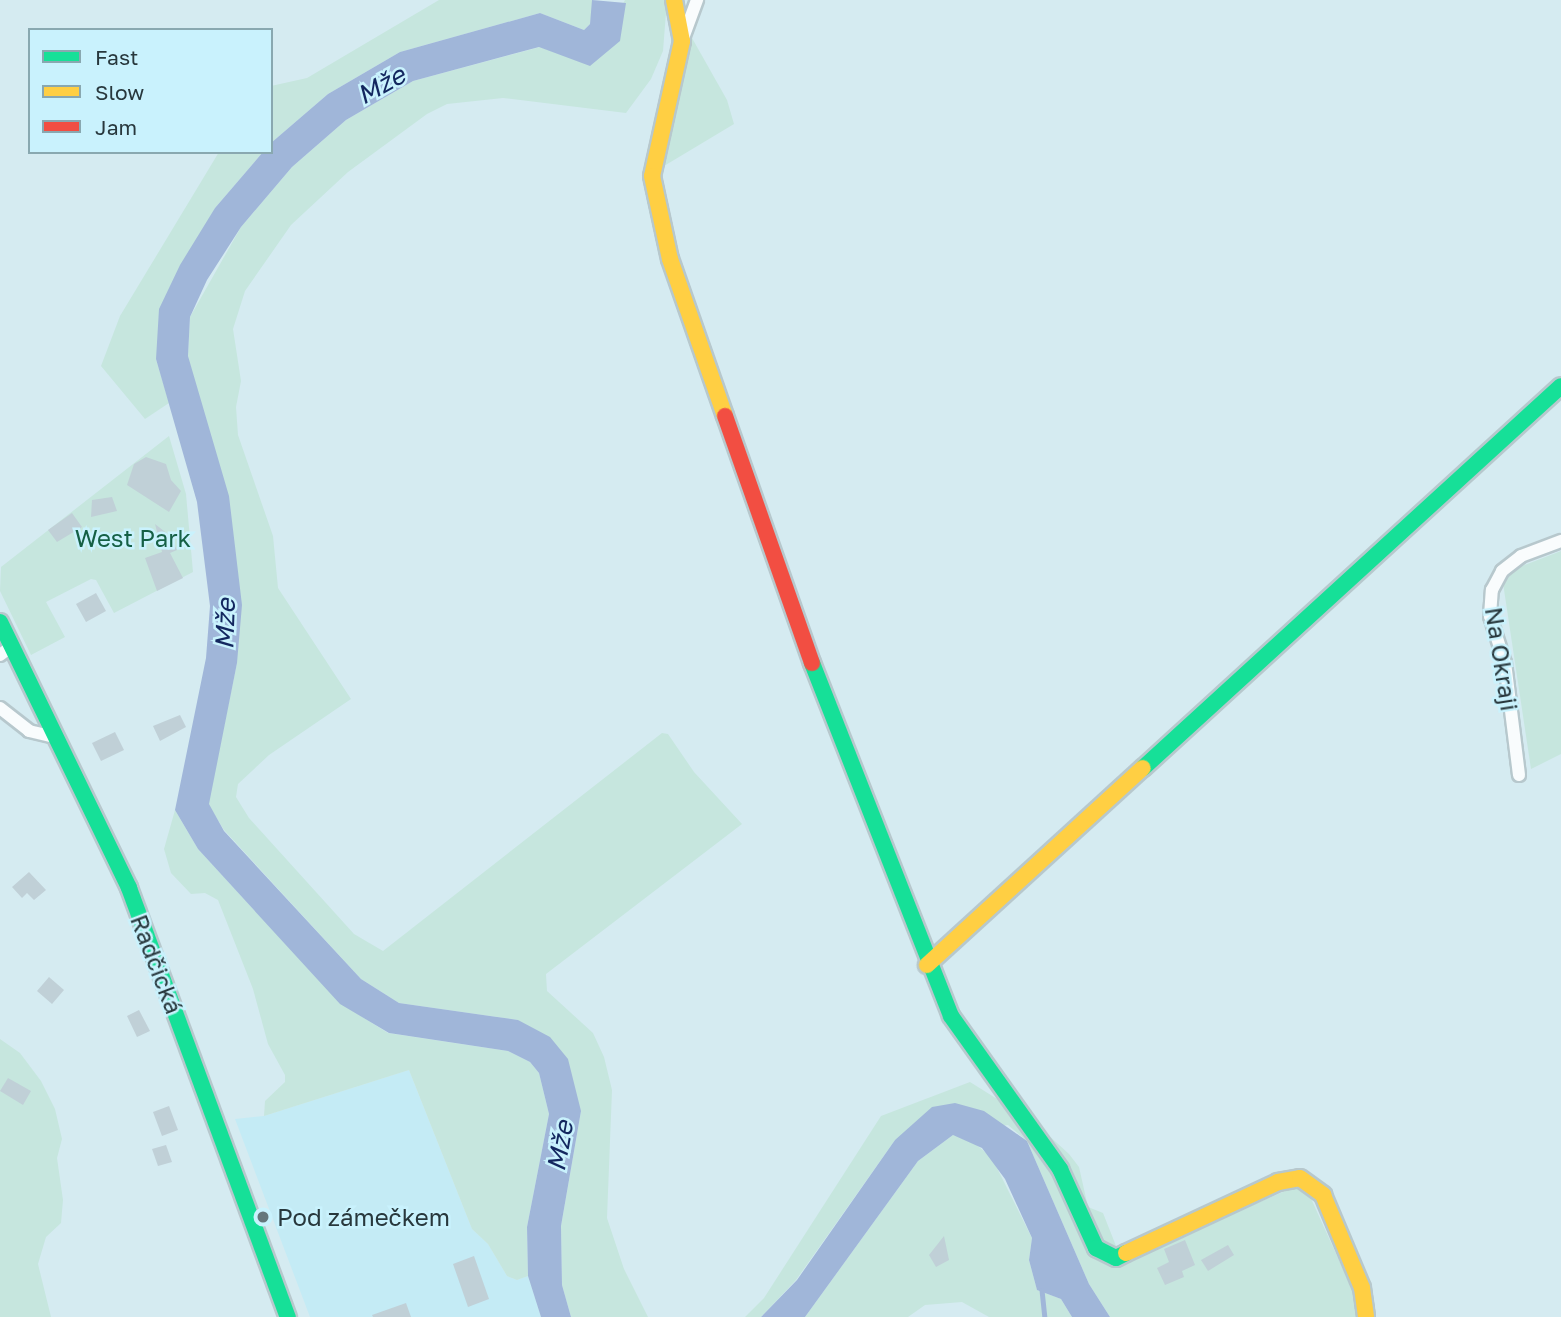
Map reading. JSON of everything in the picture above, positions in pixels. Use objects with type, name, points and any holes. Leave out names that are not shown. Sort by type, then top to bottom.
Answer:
[{"type":"street","points":[[674,0],[682,41]]},
{"type":"street","points":[[697,0],[682,41],[653,176],[670,259],[802,636],[928,965],[951,1016],[1060,1169],[1096,1248],[1105,1256],[1116,1258],[1278,1182],[1300,1178],[1322,1195],[1362,1287],[1366,1317]]},
{"type":"street","points":[[928,965],[1561,386]]},
{"type":"street","name":"Na Okraji","points":[[1519,775],[1505,663],[1490,616],[1492,590],[1502,571],[1521,556],[1561,541]]},
{"type":"street","name":"Radčická","points":[[0,622],[6,650],[56,737],[128,888],[288,1317]]},
{"type":"street","points":[[0,708],[29,731],[56,737]]},
{"type":"shaded area","points":[[409,1070],[472,1229],[488,1244],[507,1276],[517,1280],[528,1276],[541,1317],[310,1317],[235,1119],[264,1116]]},
{"type":"green space","points":[[439,0],[592,0],[590,24],[584,30],[540,13],[400,52],[328,94],[273,141],[273,86],[307,78]]},
{"type":"green space","points":[[625,0],[667,0],[663,51],[651,79],[626,113],[503,98],[447,104],[427,114],[348,172],[291,225],[245,291],[233,329],[241,381],[236,407],[238,435],[273,536],[278,588],[351,699],[269,755],[238,784],[236,797],[249,818],[354,934],[383,951],[662,733],[668,734],[694,772],[742,824],[546,974],[547,991],[593,1033],[604,1057],[612,1090],[607,1218],[624,1269],[648,1317],[571,1317],[562,1285],[561,1226],[581,1111],[518,1020],[399,1003],[361,979],[224,830],[208,804],[237,663],[188,356],[190,317],[241,227],[292,167],[346,120],[413,81],[540,47],[590,65]]},
{"type":"green space","points":[[692,38],[727,100],[734,124],[664,166],[661,147]]},
{"type":"green space","points":[[218,154],[261,154],[215,208],[156,359],[169,403],[145,419],[101,366],[120,316]]},
{"type":"green space","name":"West Park","points":[[169,436],[186,494],[193,572],[114,613],[96,580],[91,579],[46,602],[65,637],[31,655],[0,591],[1,567]]},
{"type":"green space","points":[[1561,551],[1561,754],[1531,769],[1503,583],[1514,569]]},
{"type":"green space","points":[[175,810],[198,849],[340,1003],[388,1033],[508,1051],[530,1062],[539,1073],[549,1114],[527,1227],[528,1276],[517,1280],[507,1276],[488,1244],[472,1229],[409,1070],[264,1116],[265,1101],[285,1082],[285,1075],[268,1044],[253,989],[218,900],[205,893],[191,894],[171,873],[164,849]]},
{"type":"green space","points":[[0,1039],[20,1053],[41,1081],[55,1109],[62,1139],[57,1158],[63,1200],[61,1223],[46,1237],[38,1264],[51,1317],[0,1317]]},
{"type":"green space","points":[[970,1082],[1034,1122],[1069,1154],[1079,1167],[1088,1207],[1103,1213],[1122,1261],[1304,1183],[1361,1309],[1360,1317],[1110,1317],[1089,1284],[1027,1141],[1008,1125],[895,1140],[796,1280],[761,1317],[745,1317],[764,1298],[881,1116]]},
{"type":"green space","points":[[953,1135],[971,1140],[992,1158],[1032,1238],[1029,1260],[1037,1290],[1061,1299],[1072,1317],[989,1317],[962,1302],[925,1305],[908,1317],[805,1317],[918,1161]]},
{"type":"water","name":"Mže","points":[[592,0],[626,3],[620,41],[590,66],[539,47],[413,81],[346,120],[292,167],[241,227],[207,280],[190,317],[188,356],[229,496],[242,605],[237,663],[209,804],[224,831],[361,979],[399,1003],[518,1020],[550,1037],[568,1059],[581,1111],[561,1226],[562,1285],[571,1317],[541,1317],[528,1276],[527,1227],[549,1114],[539,1073],[530,1062],[508,1051],[389,1033],[340,1004],[198,849],[175,810],[206,658],[210,606],[197,502],[156,359],[159,309],[180,265],[215,208],[261,154],[273,154],[273,141],[328,94],[400,52],[540,13],[584,30],[590,24]]},
{"type":"water","points":[[955,1103],[984,1111],[1027,1141],[1089,1284],[1110,1317],[1072,1317],[1061,1299],[1037,1290],[1029,1260],[1032,1238],[1005,1179],[982,1148],[953,1135],[918,1161],[805,1317],[761,1317],[797,1280],[895,1140],[932,1107]]},
{"type":"building","points":[[146,457],[166,464],[171,480],[181,491],[169,512],[127,485],[134,464]]},
{"type":"building","points":[[112,497],[117,511],[91,517],[92,500]]},
{"type":"building","points":[[72,513],[82,527],[57,542],[48,530]]},
{"type":"building","points":[[155,524],[169,535],[177,550],[170,553],[183,578],[157,591],[145,558],[162,552]]},
{"type":"building","points":[[96,593],[106,611],[86,622],[76,604]]},
{"type":"building","points":[[180,715],[186,727],[160,741],[153,726]]},
{"type":"building","points":[[115,732],[124,750],[101,761],[92,743]]},
{"type":"building","points":[[29,872],[46,890],[34,900],[27,893],[22,898],[12,887]]},
{"type":"building","points":[[49,977],[64,990],[52,1004],[37,991]]},
{"type":"building","points":[[139,1010],[150,1031],[137,1037],[127,1016]]},
{"type":"building","points":[[8,1078],[31,1091],[23,1105],[0,1091]]},
{"type":"building","points":[[169,1106],[178,1130],[162,1136],[153,1112]]},
{"type":"building","points":[[166,1145],[172,1162],[158,1166],[152,1149]]},
{"type":"building","points":[[944,1236],[949,1260],[936,1267],[929,1255]]},
{"type":"building","points":[[1185,1240],[1195,1265],[1182,1271],[1184,1277],[1165,1285],[1157,1268],[1169,1262],[1164,1249]]},
{"type":"building","points":[[1228,1245],[1234,1255],[1208,1271],[1201,1260]]},
{"type":"building","points":[[474,1256],[489,1299],[468,1307],[453,1264]]},
{"type":"building","points":[[406,1303],[411,1317],[372,1315]]},
{"type":"waterway","points":[[1042,1290],[1045,1317]]},
{"type":"traffic: fast","points":[[1143,768],[1561,386]]},
{"type":"traffic: fast","points":[[0,622],[129,888],[288,1317]]},
{"type":"traffic: fast","points":[[812,663],[951,1016],[1060,1169],[1096,1248],[1116,1258],[1126,1253]]},
{"type":"traffic: slow","points":[[674,0],[682,41],[652,176],[670,259],[725,416]]},
{"type":"traffic: slow","points":[[927,965],[1143,768]]},
{"type":"traffic: slow","points":[[1126,1253],[1278,1182],[1300,1178],[1323,1195],[1362,1288],[1366,1317]]},
{"type":"traffic: jam","points":[[725,416],[812,663]]},
{"type":"place","name":"Pod zámečkem","points":[[263,1217]]}]
